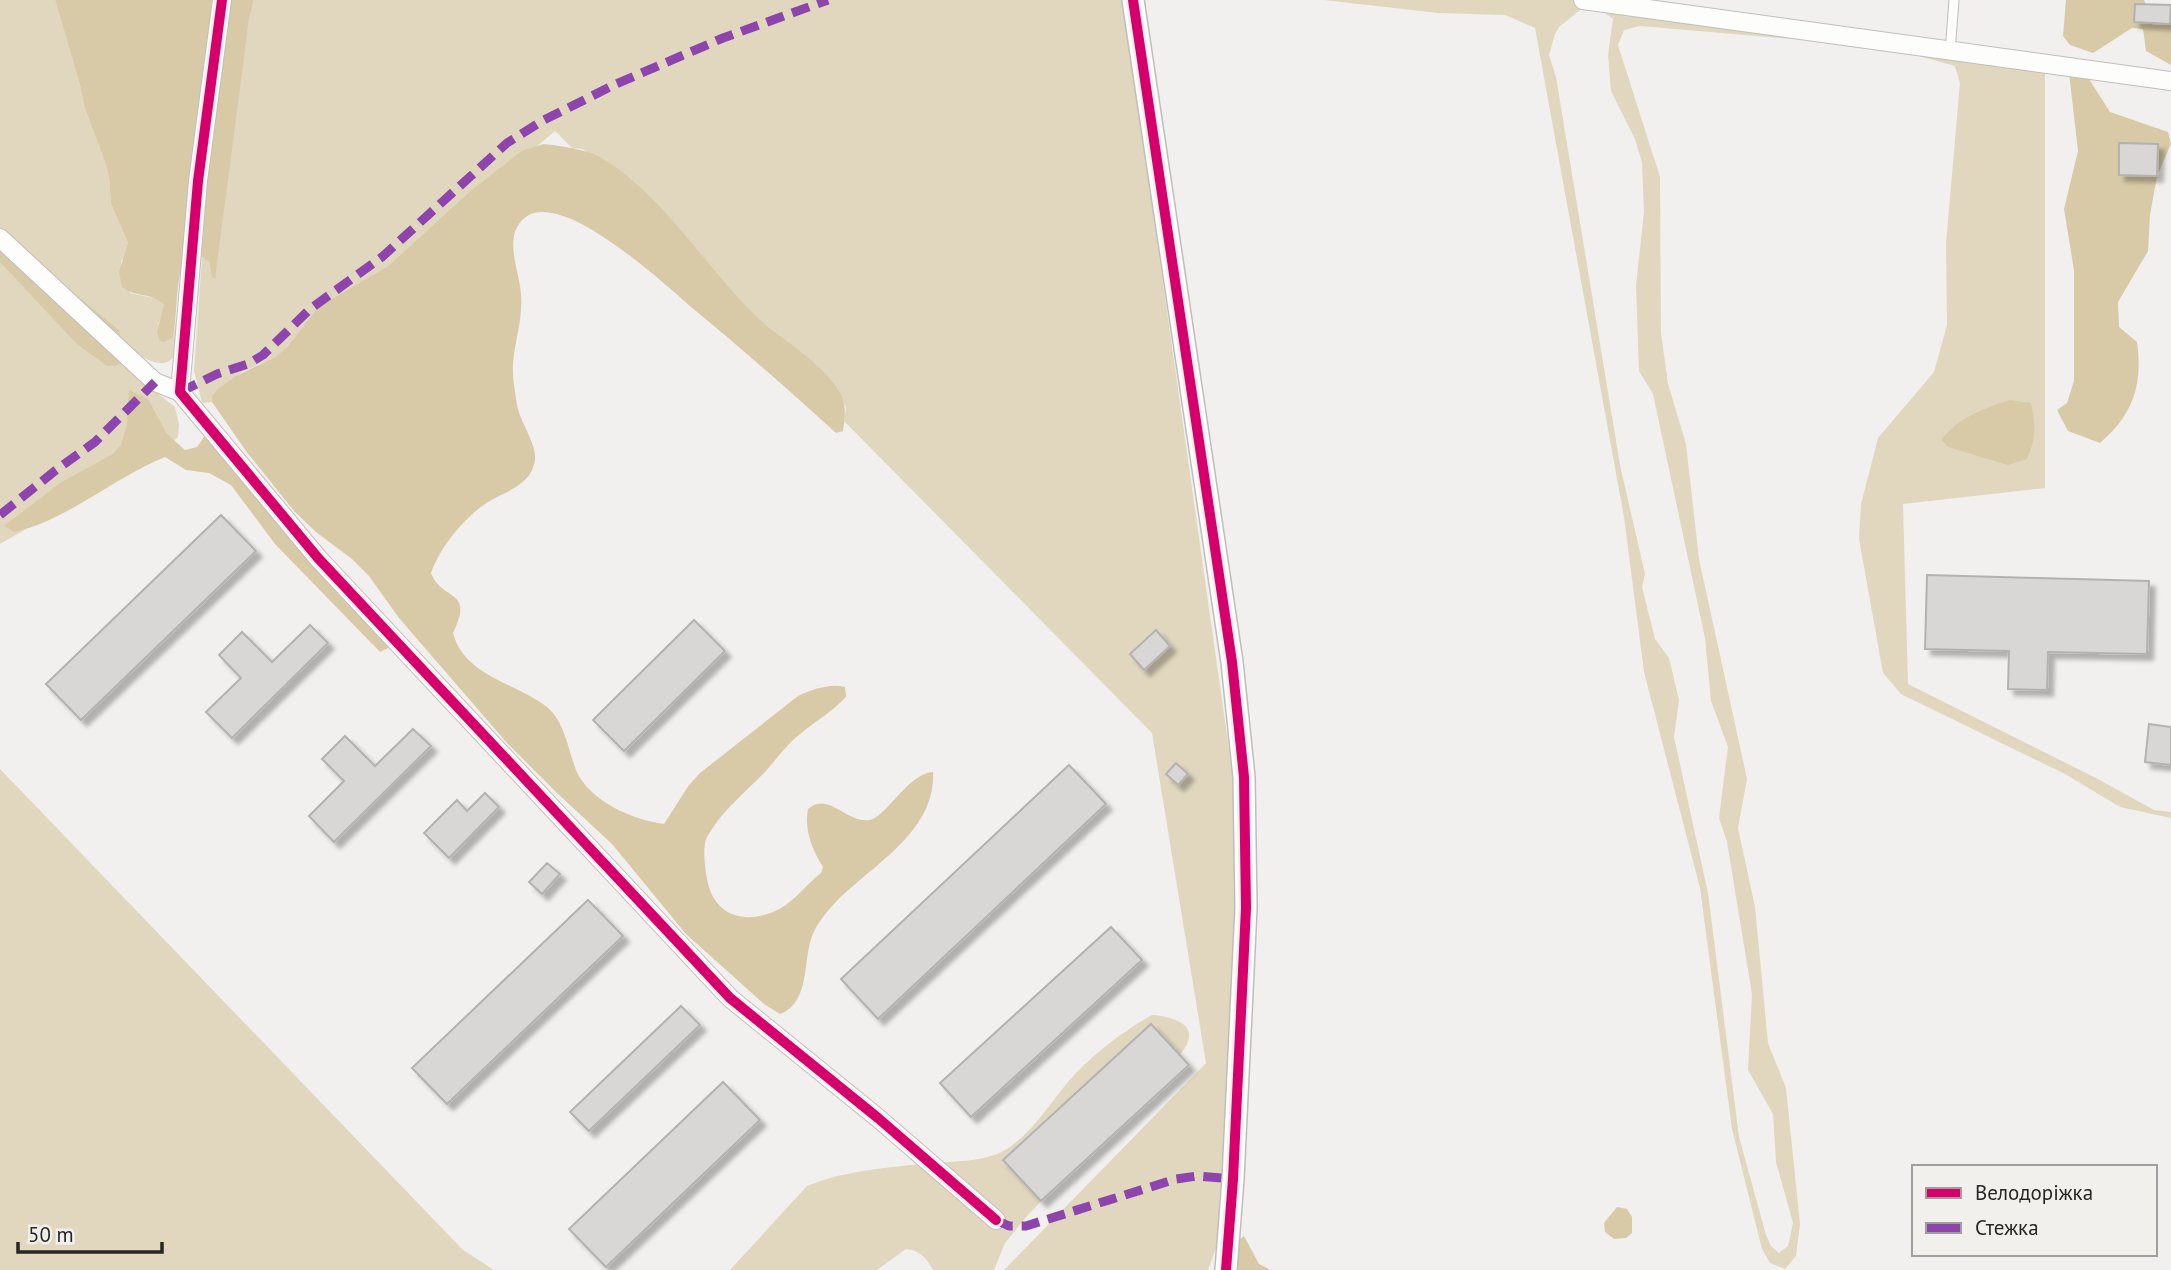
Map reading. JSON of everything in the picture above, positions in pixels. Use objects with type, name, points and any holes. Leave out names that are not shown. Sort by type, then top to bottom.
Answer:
[{"type":"street","points":[[180,392],[198,181],[222,0]]},
{"type":"street","points":[[1133,0],[1232,662],[1244,777],[1246,908],[1226,1270]]},
{"type":"street","points":[[1583,0],[2171,81]]},
{"type":"street","points":[[0,238],[155,382],[180,392],[318,558],[730,998],[878,1118],[996,1220]]},
{"type":"lane","points":[[1950,52],[1954,0]]},
{"type":"shaded area","points":[[0,0],[55,0],[84,106],[109,177],[111,204],[128,243],[128,250],[121,262],[130,293],[158,299],[164,305],[164,312],[158,324],[173,337],[176,319],[178,345],[170,360],[163,363],[154,362],[126,346],[0,229]]},
{"type":"shaded area","points":[[55,0],[254,0],[249,20],[215,278],[212,278],[209,262],[202,257],[185,257],[180,276],[173,337],[164,342],[160,341],[157,332],[164,305],[154,298],[122,287],[119,272],[128,243],[111,204],[109,177],[84,106]]},
{"type":"shaded area","points":[[254,0],[1121,0],[1232,771],[1238,924],[1229,1109],[1219,1202],[1219,1240],[1208,1270],[1004,1270],[1206,1063],[1152,733],[844,421],[846,408],[839,391],[815,364],[752,313],[692,247],[583,149],[572,148],[555,131],[536,147],[521,151],[469,192],[388,266],[318,307],[288,346],[275,357],[242,372],[213,396],[212,402],[202,403],[194,371],[202,257],[209,262],[212,278]]},
{"type":"shaded area","points":[[1324,0],[1635,0],[2045,57],[2045,488],[1903,504],[1908,684],[2154,810],[2171,812],[2171,818],[2120,807],[2065,774],[1901,694],[1883,673],[1859,539],[1861,504],[1878,438],[1934,372],[1947,325],[1946,243],[1960,83],[1955,66],[1886,47],[1640,26],[1624,30],[1618,45],[1660,177],[1661,333],[1668,384],[1686,444],[1699,559],[1747,779],[1738,828],[1755,907],[1768,1043],[1786,1088],[1800,1224],[1796,1256],[1785,1269],[1770,1263],[1762,1249],[1732,1129],[1700,888],[1644,672],[1624,517],[1535,28],[1505,15],[1438,13]],"holes":[[[1580,10],[1604,12],[1613,19],[1608,55],[1611,91],[1635,139],[1642,163],[1644,212],[1636,286],[1639,371],[1653,394],[1705,638],[1711,701],[1728,747],[1719,818],[1727,842],[1752,994],[1748,1070],[1773,1114],[1776,1162],[1793,1223],[1788,1246],[1779,1253],[1771,1246],[1766,1235],[1739,1137],[1708,893],[1674,737],[1679,700],[1669,658],[1655,639],[1642,587],[1645,574],[1620,465],[1556,77],[1549,55],[1559,27]]]},
{"type":"shaded area","points":[[2066,0],[2144,0],[2149,12],[2171,24],[2171,65],[2146,51],[2143,29],[2132,28],[2093,53],[2070,45],[2063,36]]},
{"type":"shaded area","points":[[2069,73],[2089,79],[2110,112],[2168,132],[2171,144],[2157,176],[2150,215],[2148,251],[2118,302],[2119,327],[2137,342],[2137,385],[2121,421],[2100,443],[2068,431],[2057,410],[2067,403],[2074,381],[2074,270],[2064,209],[2078,151]]},
{"type":"shaded area","points":[[544,144],[578,149],[594,155],[610,163],[649,196],[752,312],[809,358],[830,379],[839,391],[844,405],[843,431],[836,433],[660,280],[605,238],[576,221],[550,213],[529,215],[515,232],[513,239],[521,304],[513,374],[517,405],[533,447],[535,460],[528,477],[489,501],[466,520],[445,545],[431,573],[436,582],[459,602],[459,619],[453,633],[459,648],[468,659],[479,669],[535,699],[553,713],[562,728],[582,781],[601,800],[652,822],[664,824],[700,773],[798,696],[815,689],[845,687],[846,697],[790,743],[726,811],[707,837],[704,857],[711,892],[717,903],[734,915],[757,917],[769,914],[791,901],[821,873],[823,867],[815,854],[808,832],[808,809],[815,804],[830,805],[853,817],[869,820],[883,812],[914,780],[933,772],[931,794],[924,813],[913,830],[834,904],[818,925],[811,939],[800,992],[789,1009],[780,1014],[764,1004],[686,934],[612,844],[507,743],[399,618],[369,576],[294,511],[246,451],[212,402],[212,396],[218,389],[236,376],[275,357],[288,346],[318,307],[388,266],[469,192],[521,151]]},
{"type":"shaded area","points":[[0,229],[35,262],[119,330],[124,355],[118,365],[107,366],[77,344],[0,262]]},
{"type":"shaded area","points":[[0,247],[137,377],[175,407],[179,424],[178,437],[158,453],[0,544]]},
{"type":"shaded area","points":[[129,390],[148,399],[167,434],[185,450],[197,447],[204,437],[262,485],[390,647],[380,652],[275,544],[231,485],[209,473],[186,470],[165,457],[53,518],[14,532],[4,526],[60,483],[113,454],[121,445],[127,424]]},
{"type":"shaded area","points":[[2010,400],[2031,403],[2034,432],[2027,459],[2008,465],[1948,447],[1941,440],[1964,420]]},
{"type":"shaded area","points":[[0,769],[463,1250],[494,1270],[0,1270]]},
{"type":"shaded area","points":[[1152,1015],[1171,1018],[1183,1024],[1189,1034],[1184,1049],[1028,1215],[1005,1243],[994,1270],[933,1270],[922,1255],[906,1249],[877,1270],[730,1270],[807,1186],[838,1176],[872,1170],[983,1158],[1008,1148],[1027,1132],[1068,1082],[1097,1053]]},
{"type":"shaded area","points":[[1617,1207],[1627,1209],[1632,1217],[1632,1233],[1626,1238],[1614,1239],[1605,1232],[1604,1223]]},
{"type":"shaded area","points":[[1244,1236],[1259,1264],[1271,1270],[1230,1270],[1238,1241]]},
{"type":"building","points":[[2135,4],[2171,5],[2170,24],[2134,22]]},
{"type":"building","points":[[2119,143],[2158,144],[2157,176],[2119,175]]},
{"type":"building","points":[[221,515],[256,551],[81,720],[46,684]]},
{"type":"building","points":[[1927,575],[2149,581],[2147,654],[2048,652],[2047,690],[2008,689],[2009,651],[1925,649]]},
{"type":"building","points":[[694,620],[725,651],[624,751],[593,720]]},
{"type":"building","points":[[310,625],[328,643],[232,738],[206,712],[241,678],[219,655],[242,632],[272,662]]},
{"type":"building","points":[[1156,630],[1170,646],[1144,670],[1130,654]]},
{"type":"building","points":[[2149,724],[2171,727],[2171,765],[2145,762]]},
{"type":"building","points":[[413,729],[431,746],[334,842],[309,816],[344,781],[322,759],[345,736],[375,766]]},
{"type":"building","points":[[1176,763],[1188,774],[1178,785],[1166,774]]},
{"type":"building","points":[[1069,765],[1106,804],[878,1019],[841,979]]},
{"type":"building","points":[[485,793],[499,807],[449,858],[424,833],[457,800],[467,811]]},
{"type":"building","points":[[547,863],[560,874],[542,894],[529,882]]},
{"type":"building","points":[[588,900],[623,936],[447,1104],[412,1068]]},
{"type":"building","points":[[1111,927],[1142,960],[971,1117],[940,1083]]},
{"type":"building","points":[[681,1006],[700,1025],[589,1131],[570,1112]]},
{"type":"building","points":[[1151,1024],[1189,1065],[1041,1201],[1003,1160]]},
{"type":"building","points":[[723,1082],[760,1120],[606,1267],[569,1229]]},
{"type":"marked path","points":[[180,392],[217,374],[248,364],[263,355],[310,309],[382,257],[507,143],[542,121],[616,84],[723,38],[828,0]]},
{"type":"marked path","points":[[0,515],[95,442],[155,382]]},
{"type":"marked path","points":[[996,1220],[1009,1226],[1026,1226],[1176,1179],[1197,1176],[1233,1179]]},
{"type":"cycle path","points":[[222,0],[198,181],[180,392],[318,558],[730,998],[878,1118],[996,1220]]},
{"type":"cycle path","points":[[1133,0],[1232,662],[1244,777],[1246,908],[1226,1270]]}]
